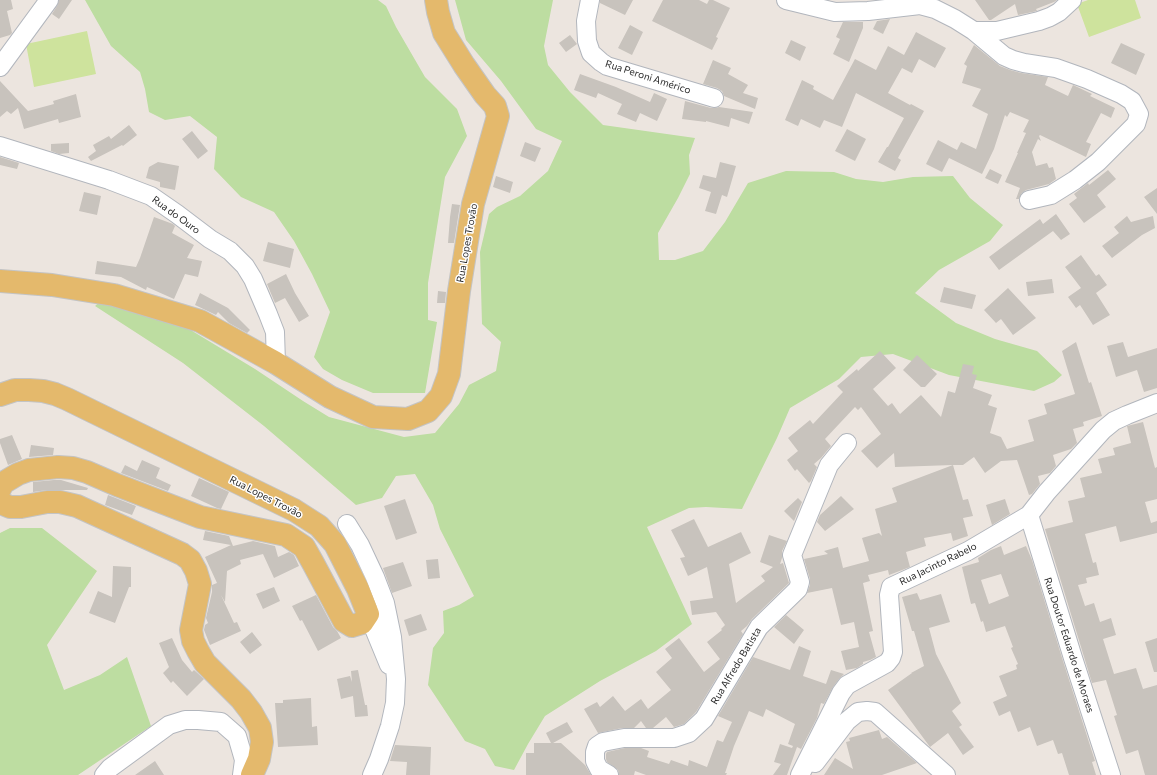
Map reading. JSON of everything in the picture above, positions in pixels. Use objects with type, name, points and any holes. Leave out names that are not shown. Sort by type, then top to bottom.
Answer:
[{"type":"main road","name":"Rua Lopes Trovão","points":[[0,281],[52,285],[114,295],[200,321],[276,363],[330,397],[373,417],[408,419],[428,411],[441,396],[448,374],[473,204],[498,116],[495,106],[485,95],[464,65],[444,33],[436,0]]},
{"type":"main road","name":"Rua Lopes Trovão","points":[[0,395],[15,390],[29,390],[54,394],[67,399],[294,510],[319,526],[335,544],[358,589],[368,614]]},
{"type":"main road","points":[[0,488],[4,483],[18,474],[29,470],[58,467],[73,468],[87,472],[200,517],[286,535],[304,547],[344,621],[352,626],[362,623],[368,614]]},
{"type":"main road","points":[[0,500],[2,504],[10,507],[21,507],[47,502],[60,502],[77,506],[182,554],[190,560],[196,571],[200,584],[191,630],[193,641],[206,663],[241,699],[251,712],[260,728],[262,742],[259,759],[252,775]]},
{"type":"street","points":[[0,67],[49,0]]},
{"type":"street","name":"Rua Peroni Américo","points":[[590,0],[586,21],[587,41],[591,53],[601,62],[607,66],[714,98]]},
{"type":"street","points":[[786,0],[821,4],[835,12],[868,11],[920,5],[935,9],[974,31],[1004,56],[1024,63],[1056,68],[1087,78],[1121,94],[1132,101],[1139,114],[1136,124],[1092,167],[1052,195],[1029,200]]},
{"type":"street","points":[[974,31],[997,31],[1040,21],[1059,12],[1072,0]]},
{"type":"street","name":"Rua do Ouro","points":[[0,146],[109,180],[151,196],[210,239],[230,251],[245,266],[253,279],[268,314],[275,332],[276,363]]},
{"type":"street","name":"Rua Jacinto Rabelo","points":[[800,775],[841,693],[847,685],[887,663],[891,658],[893,652],[889,595],[891,587],[968,551],[1029,515],[1047,492],[1102,430],[1114,421],[1157,403]]},
{"type":"street","name":"Rua Alfredo Batista","points":[[609,775],[599,769],[595,761],[594,752],[597,746],[603,742],[624,738],[674,738],[689,733],[704,719],[759,627],[798,589],[800,582],[792,555],[828,465],[847,443]]},
{"type":"street","name":"Rua Doutor Eduardo de Moraes","points":[[1029,515],[1111,775]]},
{"type":"street","points":[[347,524],[360,545],[375,576],[385,604],[392,637],[396,679],[395,702],[390,726],[380,759],[372,775]]},
{"type":"street","points":[[368,614],[396,679]]},
{"type":"street","points":[[806,775],[847,721],[858,712],[867,711],[876,712],[946,775]]},
{"type":"street","points":[[104,775],[110,768],[169,725],[185,720],[221,722],[237,736],[244,760],[242,775]]},
{"type":"green space","points":[[85,0],[378,0],[386,6],[396,27],[425,77],[457,109],[467,136],[445,177],[428,283],[428,320],[437,322],[425,393],[373,393],[342,380],[323,369],[314,357],[330,312],[294,241],[274,212],[241,197],[214,169],[217,137],[190,116],[165,120],[149,112],[140,72],[111,46]]},
{"type":"green space","points":[[455,0],[553,0],[544,46],[548,65],[570,92],[603,125],[695,138],[689,155],[690,174],[658,233],[659,260],[675,260],[703,251],[725,222],[748,183],[786,171],[834,172],[856,179],[883,182],[913,177],[953,176],[970,198],[1003,225],[990,241],[939,270],[915,293],[956,323],[995,339],[1037,351],[1062,375],[1054,382],[1034,391],[949,375],[893,354],[861,357],[839,379],[790,408],[742,509],[706,507],[689,508],[647,527],[692,624],[656,651],[600,681],[545,716],[514,770],[495,766],[485,749],[465,741],[428,685],[433,648],[444,633],[443,611],[459,605],[474,596],[440,529],[433,505],[415,474],[396,476],[382,498],[356,505],[264,426],[183,363],[95,306],[102,300],[184,326],[255,369],[329,417],[404,437],[435,433],[459,404],[469,385],[496,371],[501,342],[482,324],[480,252],[489,214],[497,207],[520,196],[548,171],[562,141],[536,129],[501,81],[466,40]]},
{"type":"green space","points":[[1088,0],[1135,0],[1141,18],[1089,37],[1077,4]]},
{"type":"green space","points":[[87,31],[96,74],[34,87],[26,44]]},
{"type":"green space","points":[[10,528],[42,528],[97,571],[47,645],[64,690],[100,675],[127,657],[151,726],[78,775],[0,775],[0,533]]},
{"type":"building","points":[[0,0],[11,0],[13,9],[7,11],[12,33],[0,38]]},
{"type":"building","points":[[59,0],[72,0],[59,19],[52,14]]},
{"type":"building","points":[[600,0],[633,0],[625,15],[600,3]]},
{"type":"building","points":[[663,0],[699,0],[707,4],[709,0],[713,0],[730,8],[716,37],[718,38],[712,50],[652,21]]},
{"type":"building","points":[[975,0],[1057,0],[1036,9],[1037,11],[1018,15],[1015,4],[989,20]]},
{"type":"building","points":[[890,19],[883,34],[873,29],[877,21]]},
{"type":"building","points":[[843,22],[863,22],[863,28],[849,62],[833,54],[840,39],[836,37]]},
{"type":"building","points":[[630,25],[643,32],[632,55],[618,48]]},
{"type":"building","points":[[916,32],[946,48],[935,68],[919,59],[912,73],[902,68],[888,93],[924,111],[898,158],[901,160],[895,171],[878,162],[904,118],[856,93],[842,127],[824,120],[820,128],[801,119],[798,126],[785,120],[802,80],[814,86],[813,89],[833,100],[855,59],[876,70],[888,46],[904,55]]},
{"type":"building","points":[[570,35],[577,44],[566,52],[559,43]]},
{"type":"building","points":[[791,40],[806,47],[800,61],[785,53]]},
{"type":"building","points":[[1121,43],[1145,54],[1136,75],[1111,63]]},
{"type":"building","points":[[974,45],[1000,66],[1021,73],[1048,77],[1045,85],[1068,96],[1073,85],[1092,94],[1090,96],[1115,108],[1111,118],[1101,113],[1086,142],[1091,144],[1086,157],[1040,135],[1041,141],[1038,139],[1032,152],[1036,166],[1047,163],[1049,168],[1053,167],[1056,179],[1049,184],[1026,190],[1022,193],[1019,199],[1016,199],[1020,188],[1005,182],[1026,133],[1023,132],[1029,120],[1010,112],[1007,117],[1005,115],[994,149],[982,174],[949,158],[942,172],[926,164],[938,140],[957,150],[961,142],[976,149],[988,114],[972,106],[981,89],[962,83],[967,66],[964,64]]},
{"type":"building","points":[[713,60],[731,68],[728,74],[748,85],[743,93],[758,98],[755,109],[724,96],[722,91],[717,88],[703,84]]},
{"type":"building","points":[[580,74],[616,87],[650,102],[654,93],[667,99],[657,121],[640,113],[636,122],[617,114],[622,104],[598,93],[596,98],[574,90]]},
{"type":"building","points":[[0,81],[28,111],[54,104],[53,101],[76,94],[81,117],[59,123],[58,119],[24,129],[18,108],[11,114],[7,111],[0,117]]},
{"type":"building","points":[[685,101],[711,108],[719,107],[753,112],[749,124],[731,118],[729,127],[706,121],[682,119]]},
{"type":"building","points":[[129,125],[137,135],[123,146],[122,145],[91,161],[88,157],[96,151],[93,145],[109,136],[111,139]]},
{"type":"building","points":[[847,129],[866,139],[855,161],[835,151]]},
{"type":"building","points":[[192,131],[208,151],[198,159],[182,139]]},
{"type":"building","points":[[525,142],[541,148],[535,162],[520,156]]},
{"type":"building","points":[[69,143],[69,153],[59,154],[51,151],[51,144]]},
{"type":"building","points":[[0,157],[19,163],[17,169],[0,165]]},
{"type":"building","points":[[158,162],[179,166],[175,190],[160,187],[160,182],[146,178],[149,167]]},
{"type":"building","points":[[720,162],[736,166],[727,197],[722,195],[716,214],[705,211],[711,192],[699,188],[703,175],[716,178]]},
{"type":"building","points":[[990,169],[1002,175],[998,184],[985,178]]},
{"type":"building","points":[[1108,170],[1116,179],[1097,195],[1106,207],[1084,223],[1069,204],[1077,198],[1074,194],[1088,183],[1089,185]]},
{"type":"building","points":[[496,176],[513,182],[510,193],[493,187]]},
{"type":"building","points":[[1157,188],[1157,214],[1144,197]]},
{"type":"building","points":[[84,192],[101,196],[97,215],[79,211]]},
{"type":"building","points":[[452,204],[460,205],[454,243],[448,243],[450,217]]},
{"type":"building","points":[[1056,214],[1070,234],[1061,240],[1053,231],[999,270],[989,257],[1040,219],[1043,224]]},
{"type":"building","points":[[1127,216],[1131,222],[1153,216],[1155,228],[1142,235],[1112,258],[1102,246],[1119,233],[1114,227]]},
{"type":"building","points":[[154,217],[173,224],[175,226],[172,233],[194,245],[187,258],[202,261],[198,277],[185,274],[174,299],[147,287],[146,290],[121,277],[95,274],[97,261],[136,267]]},
{"type":"building","points":[[268,242],[294,249],[290,268],[263,261]]},
{"type":"building","points":[[1081,255],[1096,276],[1099,274],[1107,285],[1096,293],[1110,315],[1093,325],[1080,305],[1076,308],[1068,297],[1081,288],[1065,267]]},
{"type":"building","points":[[286,274],[295,293],[309,316],[299,322],[285,298],[275,303],[267,284]]},
{"type":"building","points":[[1052,279],[1054,293],[1028,296],[1026,282]]},
{"type":"building","points":[[944,287],[976,295],[972,309],[940,302]]},
{"type":"building","points":[[1008,288],[1036,318],[1013,335],[1001,319],[996,323],[984,310]]},
{"type":"building","points":[[438,291],[446,292],[445,303],[437,303]]},
{"type":"building","points":[[200,293],[228,308],[250,330],[247,333],[229,323],[218,312],[216,315],[195,305]]},
{"type":"building","points":[[1076,342],[1089,383],[1091,382],[1102,416],[1083,422],[1084,426],[1073,429],[1077,443],[1071,449],[1053,455],[1056,466],[1050,473],[1038,476],[1040,484],[1032,494],[1029,495],[1017,460],[1001,461],[985,473],[974,457],[963,465],[895,467],[894,453],[877,468],[861,451],[881,434],[861,407],[858,410],[855,407],[825,439],[831,446],[814,464],[817,467],[809,483],[797,469],[795,471],[787,460],[798,451],[788,438],[810,420],[813,424],[843,392],[837,386],[857,369],[858,371],[880,351],[896,368],[873,389],[888,406],[892,403],[900,414],[921,395],[941,417],[948,391],[955,393],[963,364],[974,366],[972,374],[977,375],[973,388],[992,395],[988,405],[997,408],[990,433],[1001,437],[1007,449],[1034,441],[1028,420],[1047,414],[1044,404],[1075,394],[1062,351]]},
{"type":"building","points":[[1123,342],[1128,357],[1157,348],[1157,388],[1144,392],[1137,370],[1116,377],[1107,346]]},
{"type":"building","points":[[917,355],[937,374],[925,387],[921,387],[903,370]]},
{"type":"building","points":[[1143,422],[1155,468],[1157,467],[1157,499],[1145,502],[1151,523],[1157,521],[1157,533],[1120,542],[1116,526],[1085,534],[1093,563],[1096,562],[1099,575],[1086,578],[1087,583],[1078,585],[1085,606],[1094,603],[1100,622],[1111,618],[1116,635],[1103,639],[1114,674],[1136,668],[1143,689],[1157,685],[1157,775],[1145,775],[1138,750],[1126,754],[1114,716],[1117,715],[1106,680],[1092,683],[1045,529],[1073,522],[1068,501],[1085,497],[1080,478],[1102,473],[1098,459],[1115,455],[1113,448],[1131,443],[1127,426]]},
{"type":"building","points":[[12,435],[22,459],[8,465],[0,439]]},
{"type":"building","points":[[31,445],[54,448],[53,455],[29,457]]},
{"type":"building","points":[[142,460],[160,468],[156,478],[171,485],[168,491],[121,473],[125,465],[137,471]]},
{"type":"building","points":[[953,465],[963,500],[968,499],[973,516],[963,518],[968,536],[953,541],[951,533],[924,538],[926,546],[906,552],[910,567],[889,575],[888,570],[868,575],[870,581],[863,583],[873,631],[869,632],[876,657],[863,662],[863,664],[857,668],[846,670],[841,651],[859,647],[854,622],[841,625],[832,588],[807,593],[810,585],[810,579],[804,559],[828,554],[824,551],[838,547],[843,568],[869,561],[862,538],[879,533],[882,536],[875,509],[897,502],[892,488]]},
{"type":"building","points":[[199,478],[229,492],[221,509],[191,496]]},
{"type":"building","points":[[61,480],[88,488],[87,490],[47,490],[33,492],[33,482]]},
{"type":"building","points":[[108,495],[136,506],[132,515],[105,505]]},
{"type":"building","points":[[841,496],[854,509],[825,531],[817,522],[820,515]]},
{"type":"building","points":[[798,498],[802,502],[794,521],[784,511]]},
{"type":"building","points":[[405,499],[417,533],[396,540],[384,506]]},
{"type":"building","points":[[1005,499],[1010,514],[992,525],[986,505]]},
{"type":"building","points":[[694,519],[708,547],[741,532],[751,553],[729,564],[736,603],[765,581],[761,576],[773,567],[760,562],[769,535],[787,541],[782,551],[780,564],[783,563],[789,583],[741,631],[743,634],[696,712],[684,724],[674,727],[666,717],[653,728],[646,728],[641,721],[634,728],[622,728],[598,733],[584,709],[597,702],[600,707],[613,696],[625,711],[641,699],[648,709],[671,690],[656,672],[672,658],[665,649],[679,638],[704,672],[720,659],[707,642],[722,630],[721,629],[725,625],[716,612],[692,615],[690,601],[713,598],[707,567],[688,576],[680,558],[685,557],[671,530]]},
{"type":"building","points":[[205,531],[229,536],[233,546],[253,541],[275,546],[278,557],[289,552],[294,555],[299,566],[274,578],[263,554],[240,560],[241,564],[227,571],[225,602],[221,595],[234,623],[237,622],[241,631],[210,645],[204,630],[205,625],[208,623],[206,618],[212,592],[212,585],[217,583],[205,557],[231,545],[203,540]]},
{"type":"building","points":[[1001,546],[1004,555],[1026,546],[1032,560],[1095,761],[1092,762],[1096,775],[1069,775],[1062,753],[1058,754],[1053,740],[1037,746],[1030,727],[1018,732],[1010,711],[999,716],[993,702],[1007,696],[999,676],[1017,669],[1016,665],[1018,664],[1011,648],[1013,647],[1005,626],[986,632],[975,603],[971,604],[962,567],[979,562],[978,558]],"holes":[[[1001,574],[1009,596],[989,604],[981,580]]]},
{"type":"building","points":[[438,559],[440,578],[428,579],[426,560]]},
{"type":"building","points":[[403,562],[412,586],[392,593],[383,568]]},
{"type":"building","points":[[113,566],[131,567],[131,587],[129,587],[115,623],[89,613],[98,591],[112,597]]},
{"type":"building","points":[[274,587],[280,601],[263,609],[256,594]]},
{"type":"building","points":[[917,593],[920,600],[941,594],[950,622],[929,628],[936,654],[961,703],[952,711],[962,725],[959,727],[974,747],[963,755],[948,733],[930,747],[888,690],[911,673],[924,666],[902,597]]},
{"type":"building","points":[[316,595],[333,627],[341,638],[318,651],[302,620],[300,621],[292,606]]},
{"type":"building","points":[[421,614],[427,630],[409,636],[404,620]]},
{"type":"building","points":[[786,615],[804,630],[794,644],[774,627]]},
{"type":"building","points":[[252,632],[262,645],[250,654],[240,642]]},
{"type":"building","points":[[172,638],[182,660],[192,672],[194,670],[204,679],[187,696],[173,681],[171,683],[163,673],[169,667],[159,643]]},
{"type":"building","points":[[1157,638],[1157,672],[1154,672],[1145,642]]},
{"type":"building","points":[[799,646],[811,651],[803,676],[826,684],[831,670],[844,674],[833,687],[824,704],[821,703],[817,718],[801,749],[797,747],[787,775],[773,775],[781,764],[774,762],[780,744],[792,748],[793,746],[788,744],[795,724],[766,709],[763,717],[749,711],[734,746],[725,773],[727,773],[726,775],[646,775],[635,771],[634,775],[619,775],[618,770],[607,762],[607,752],[625,748],[641,748],[649,751],[647,757],[669,764],[671,760],[688,766],[689,760],[707,767],[717,740],[723,742],[732,722],[718,716],[753,657],[790,670]]},
{"type":"building","points":[[358,670],[365,705],[367,705],[368,716],[355,717],[353,696],[341,699],[337,679],[350,676],[352,682],[351,671]]},
{"type":"building","points":[[311,698],[312,727],[317,726],[318,745],[278,747],[275,703],[283,703],[283,700]]},
{"type":"building","points":[[567,722],[573,732],[553,743],[561,743],[585,765],[591,775],[526,775],[526,753],[534,753],[534,743],[551,743],[546,733]]},
{"type":"building","points":[[879,730],[882,739],[887,737],[917,763],[882,775],[824,775],[835,758],[853,769],[846,742],[850,741],[849,738]]},
{"type":"building","points":[[395,745],[431,747],[430,775],[406,775],[407,762],[390,761]]},
{"type":"building","points":[[155,761],[164,775],[135,775]]}]
